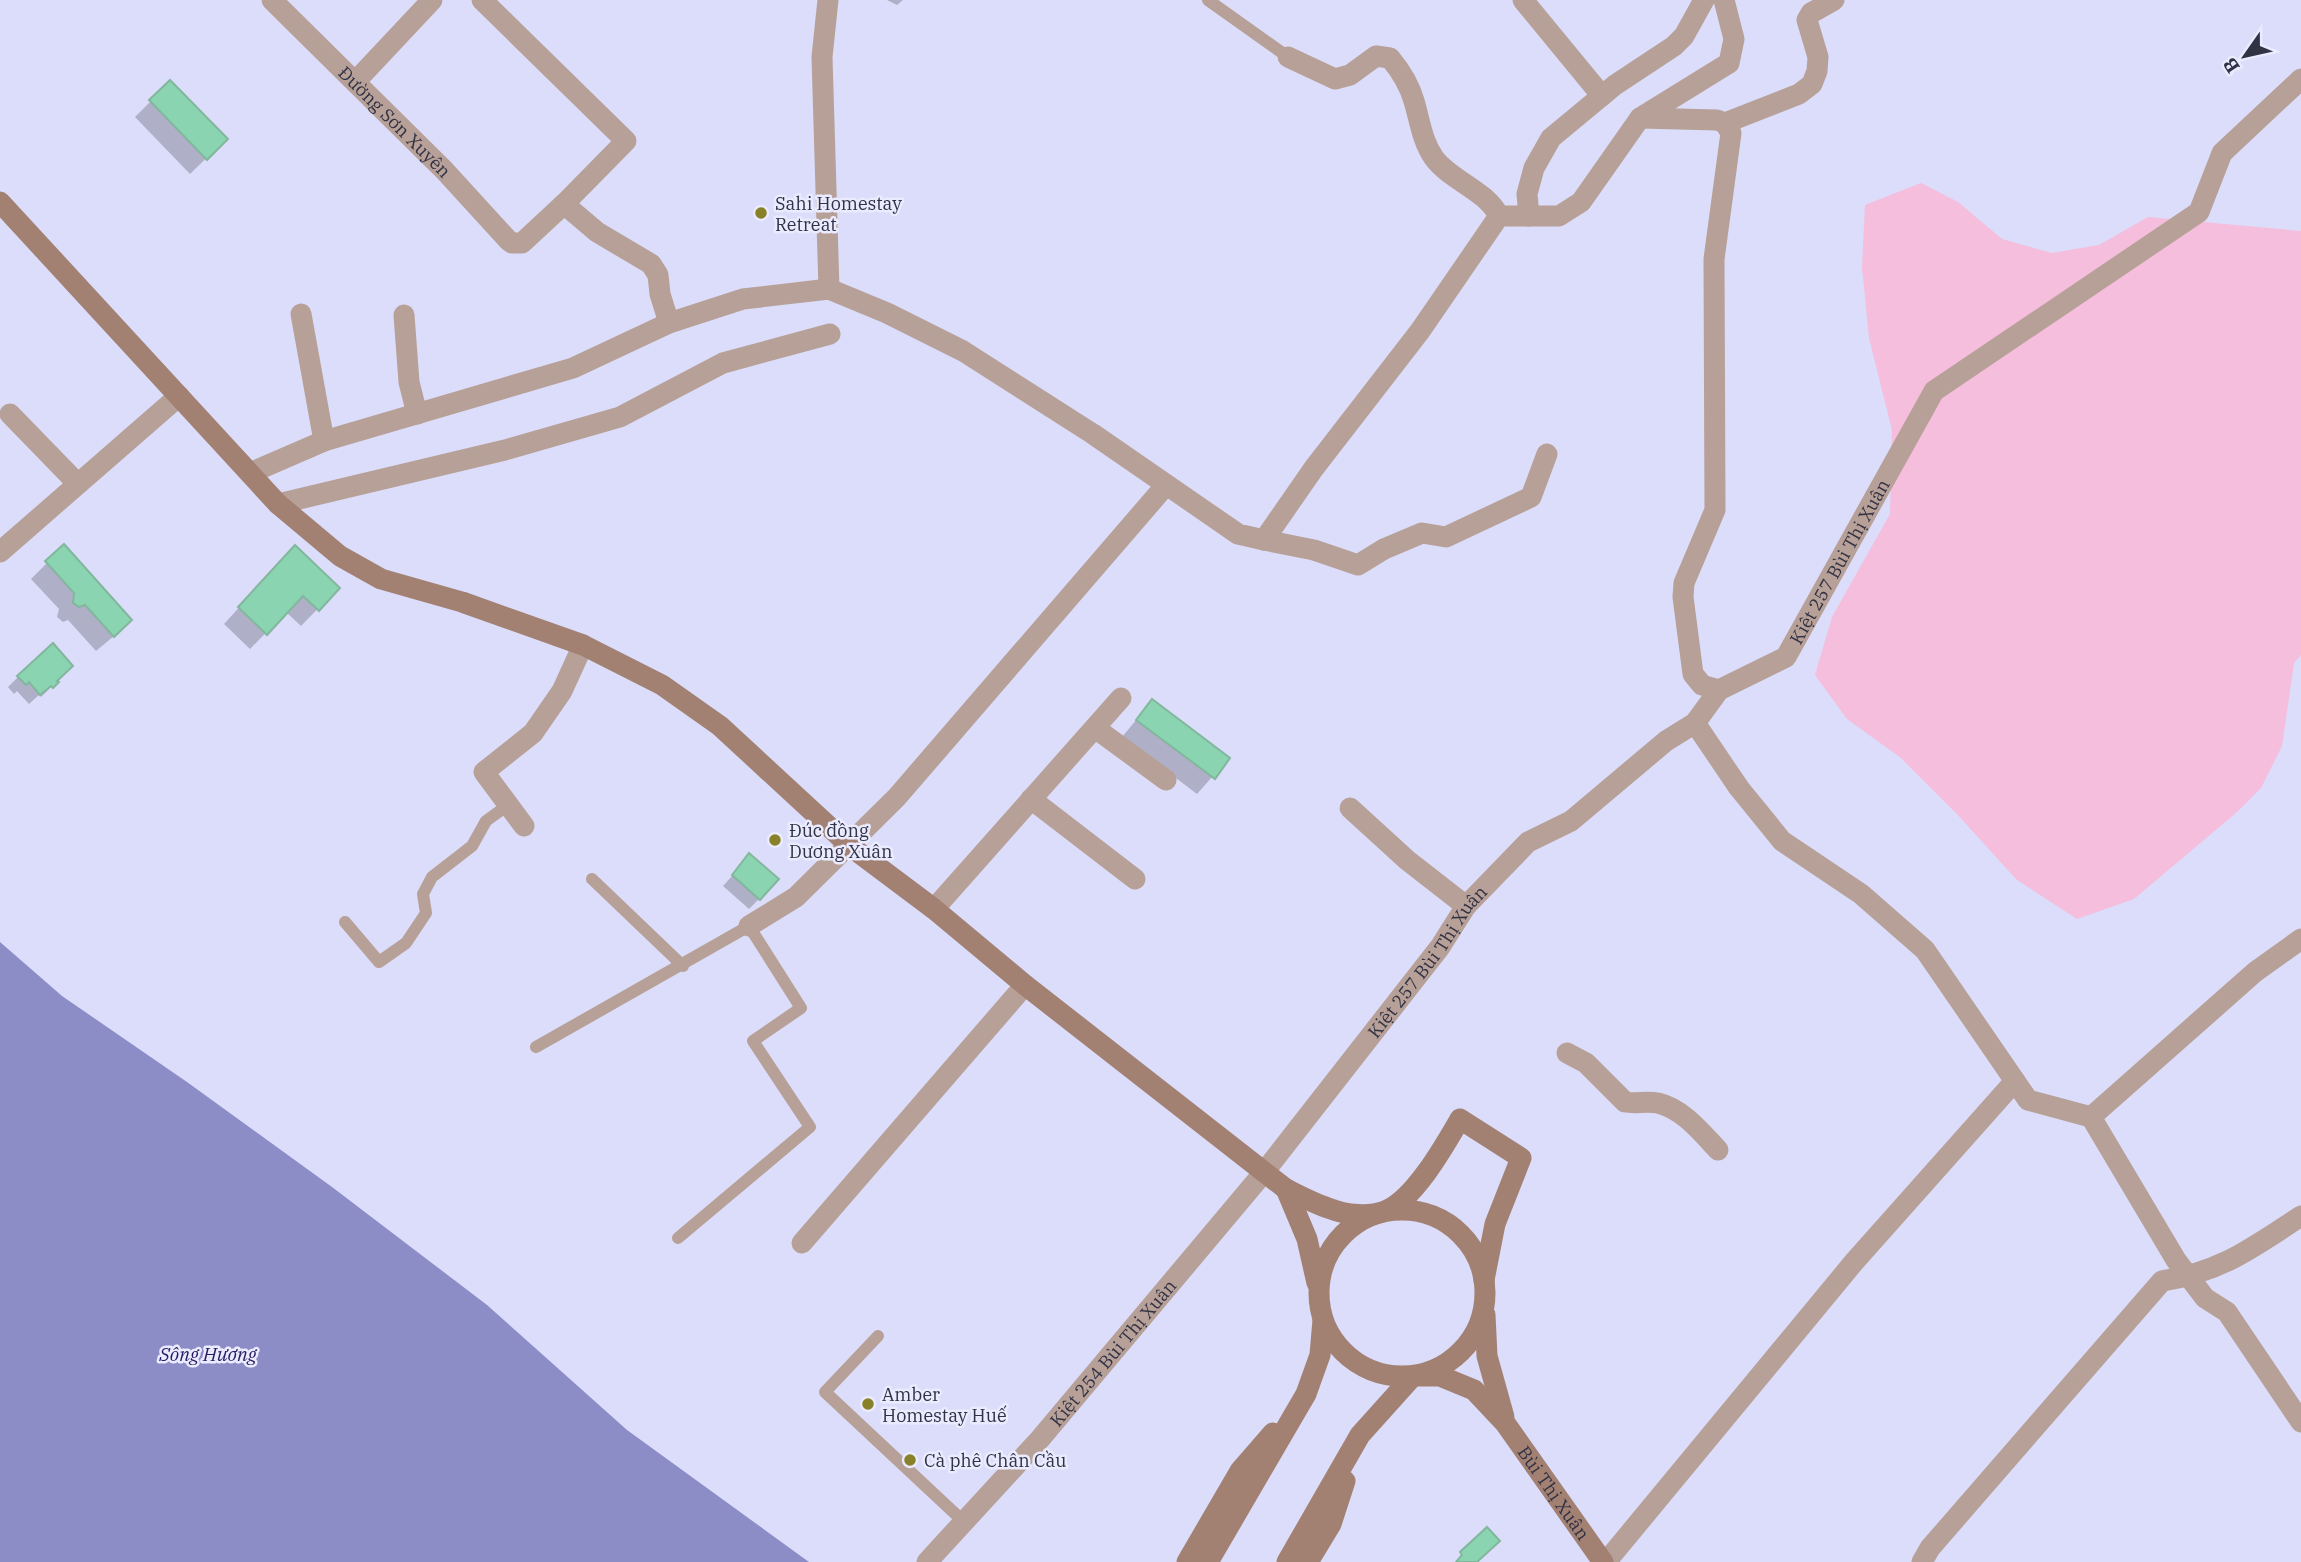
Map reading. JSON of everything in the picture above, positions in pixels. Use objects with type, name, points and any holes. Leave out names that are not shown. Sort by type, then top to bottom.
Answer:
[{"type":"main road","points":[[0,202],[278,504],[340,556],[381,579],[463,602],[583,645],[662,685],[720,726],[850,846],[934,909],[1024,985],[1286,1189],[1332,1210],[1362,1214],[1413,1210],[1438,1218],[1460,1233],[1476,1254],[1484,1280]]},
{"type":"main road","points":[[1318,1292],[1324,1264],[1338,1239],[1360,1220],[1386,1211],[1407,1194],[1434,1163],[1461,1119],[1521,1158],[1495,1224],[1484,1280],[1487,1356],[1505,1423]]},
{"type":"main road","points":[[1208,1562],[1306,1394],[1320,1355],[1323,1320],[1307,1238],[1286,1189]]},
{"type":"main road","points":[[1287,1562],[1360,1435],[1413,1376],[1439,1368],[1460,1352],[1476,1331],[1484,1306]]},
{"type":"main road","points":[[1323,1320],[1337,1345],[1358,1364],[1385,1374],[1440,1376],[1474,1390],[1505,1423]]},
{"type":"main road","points":[[1187,1562],[1240,1471],[1306,1394]]},
{"type":"main road","name":"Bùi Thị Xuân","points":[[1505,1423],[1604,1562]]},
{"type":"main road","points":[[1308,1562],[1331,1524],[1360,1435]]},
{"type":"street","name":"Đường Sơn Xuyên","points":[[272,0],[444,170],[508,240],[522,243],[564,204]]},
{"type":"street","points":[[355,82],[432,0]]},
{"type":"street","points":[[482,0],[626,141],[564,204],[597,232],[651,264],[658,275],[660,294],[669,323]]},
{"type":"street","points":[[828,0],[822,57],[829,289]]},
{"type":"street","points":[[1523,0],[1602,96]]},
{"type":"street","points":[[1529,216],[1527,194],[1534,168],[1551,138],[1602,96],[1674,46],[1684,36],[1704,0]]},
{"type":"street","points":[[1499,216],[1559,216],[1581,202],[1640,118],[1729,63],[1734,39],[1724,0]]},
{"type":"street","points":[[1640,118],[1725,122],[1798,94],[1812,84],[1817,71],[1818,57],[1807,20],[1811,13],[1834,0]]},
{"type":"street","points":[[1288,57],[1335,79],[1350,75],[1376,56],[1390,58],[1411,92],[1424,139],[1432,156],[1445,170],[1490,203],[1499,216]]},
{"type":"street","name":"Kiệt 257 Bùi Thị Xuân","points":[[1265,1171],[1440,947],[1466,906],[1528,842],[1571,821],[1666,741],[1695,723],[1719,690],[1786,657],[1934,391],[2199,212],[2222,153],[2301,79]]},
{"type":"street","points":[[1719,690],[1702,685],[1693,674],[1683,597],[1684,583],[1715,510],[1714,259],[1731,137],[1725,122]]},
{"type":"street","points":[[1264,540],[1314,468],[1420,331],[1499,216]]},
{"type":"street","points":[[250,473],[324,441],[573,368],[669,323],[743,299],[829,289],[887,313],[963,351],[1238,534],[1314,550],[1358,565],[1422,533],[1446,537],[1531,497],[1547,454]]},
{"type":"street","points":[[301,314],[324,441]]},
{"type":"street","points":[[404,315],[408,382],[417,414]]},
{"type":"street","points":[[278,504],[505,450],[620,417],[723,363],[831,334]]},
{"type":"street","points":[[0,552],[179,396]]},
{"type":"street","points":[[10,414],[78,484]]},
{"type":"street","points":[[749,926],[796,897],[897,797],[1166,485]]},
{"type":"street","points":[[524,826],[484,772],[533,733],[562,691],[583,645]]},
{"type":"street","points":[[934,909],[1121,698]]},
{"type":"street","points":[[1695,723],[1740,788],[1782,841],[1861,894],[1925,950],[2028,1100],[2091,1116],[2176,1261],[2205,1298],[2227,1312],[2301,1422]]},
{"type":"street","points":[[1095,728],[1166,780]]},
{"type":"street","points":[[1031,799],[1135,879]]},
{"type":"street","points":[[1350,808],[1407,860],[1466,906]]},
{"type":"street","points":[[2091,1116],[2255,972],[2301,939]]},
{"type":"street","points":[[802,1243],[1024,985]]},
{"type":"street","points":[[1567,1053],[1586,1063],[1625,1102],[1666,1105],[1683,1115],[1718,1150]]},
{"type":"street","points":[[1604,1562],[1854,1262],[2015,1082]]},
{"type":"street","name":"Kiệt 254 Bùi Thị Xuân","points":[[927,1562],[1040,1439],[1265,1171]]},
{"type":"street","points":[[1922,1562],[1930,1548],[2162,1281],[2189,1277],[2235,1260],[2301,1216]]},
{"type":"lane","points":[[1208,0],[1288,57]]},
{"type":"lane","points":[[345,922],[379,962],[406,943],[426,912],[423,894],[432,877],[472,846],[486,821],[508,805]]},
{"type":"lane","points":[[592,879],[683,966]]},
{"type":"lane","points":[[536,1047],[683,966],[749,926],[801,1008],[753,1041],[810,1127],[678,1238]]},
{"type":"lane","points":[[878,1336],[825,1392],[964,1522]]},
{"type":"shaded area","points":[[1921,183],[1958,202],[2002,239],[2052,253],[2099,245],[2148,217],[2301,231],[2301,655],[2294,663],[2282,746],[2261,788],[2237,812],[2134,899],[2077,919],[2017,880],[1901,758],[1847,719],[1815,675],[1832,617],[1890,514],[1892,430],[1869,338],[1862,267],[1865,205]]},
{"type":"water","name":"Sông Hương","points":[[0,942],[62,996],[332,1187],[487,1305],[627,1430],[809,1562],[0,1562]]},
{"type":"building","points":[[170,80],[228,139],[207,160],[149,100]]},
{"type":"building","points":[[64,544],[132,620],[114,637],[85,605],[79,607],[73,603],[74,593],[45,561]]},
{"type":"building","points":[[295,545],[340,588],[319,611],[303,596],[267,635],[238,607]]},
{"type":"building","points":[[53,643],[73,666],[53,688],[51,686],[40,695],[29,682],[26,685],[17,676]]},
{"type":"building","points":[[1152,699],[1230,758],[1215,779],[1136,720]]},
{"type":"building","points":[[749,853],[779,879],[760,900],[732,875]]},
{"type":"building","points":[[1487,1527],[1500,1541],[1477,1562],[1456,1562],[1462,1555],[1460,1552]]},
{"type":"place","name":"Sahi Homestay Retreat","points":[[761,213]]},
{"type":"place","name":"Đúc đồng Dương Xuân","points":[[775,840]]},
{"type":"place","name":"Amber Homestay Huế","points":[[868,1404]]},
{"type":"place","name":"Cà phê Chân Cầu","points":[[910,1460]]}]
